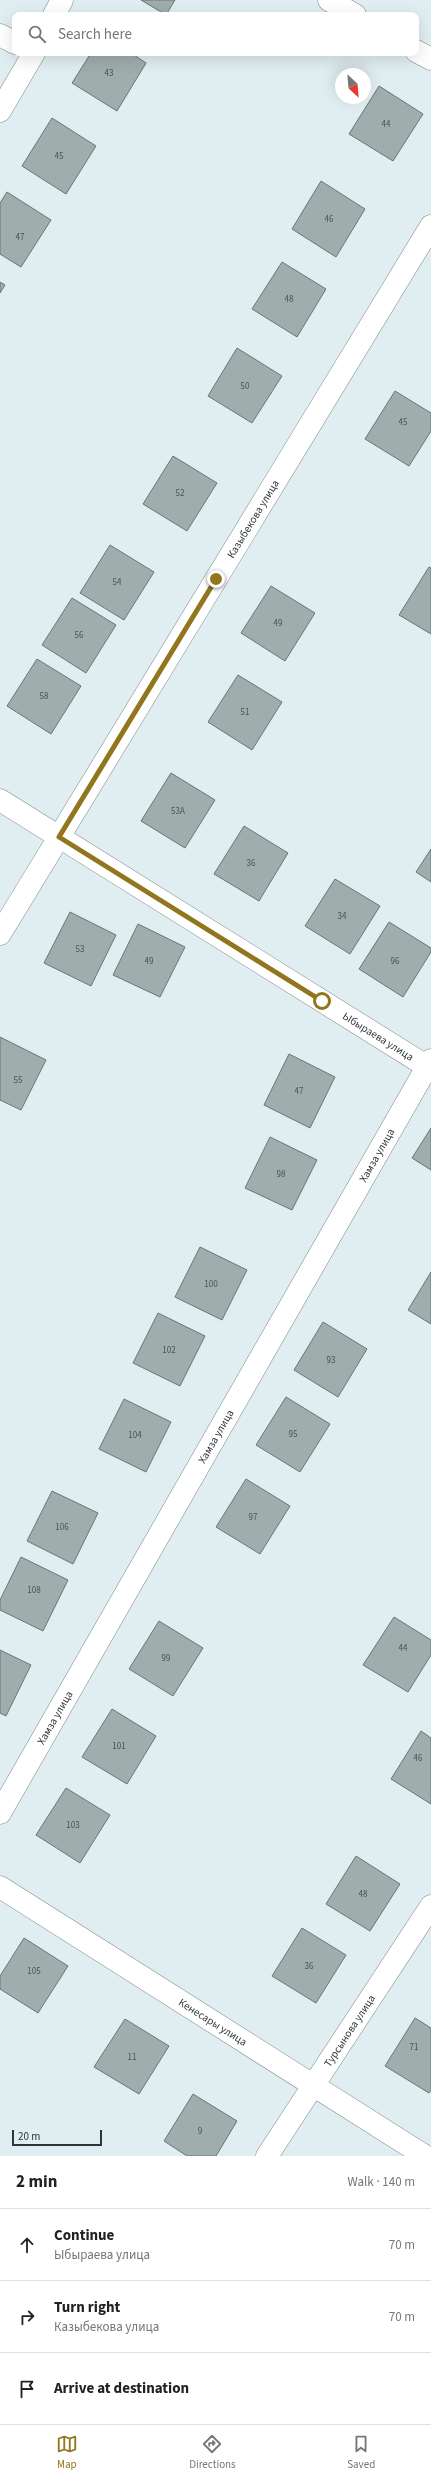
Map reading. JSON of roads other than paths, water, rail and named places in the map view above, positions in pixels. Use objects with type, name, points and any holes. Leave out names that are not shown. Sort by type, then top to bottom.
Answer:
[{"type":"street","points":[[56,12],[62,0]]},
{"type":"street","points":[[329,0],[350,12]]},
{"type":"street","points":[[0,35],[12,41]]},
{"type":"street","points":[[419,53],[431,59]]},
{"type":"street","points":[[0,111],[32,56]]},
{"type":"street","name":"Казыбекова улица","points":[[0,934],[431,226]]},
{"type":"street","name":"Ыбыраева улица","points":[[0,800],[430,1065]]},
{"type":"street","name":"Хамза улица","points":[[0,1813],[430,1065]]},
{"type":"street","name":"Кенесары улица","points":[[0,1887],[425,2156]]},
{"type":"street","name":"Турсынова улица","points":[[267,2156],[431,1906]]}]
